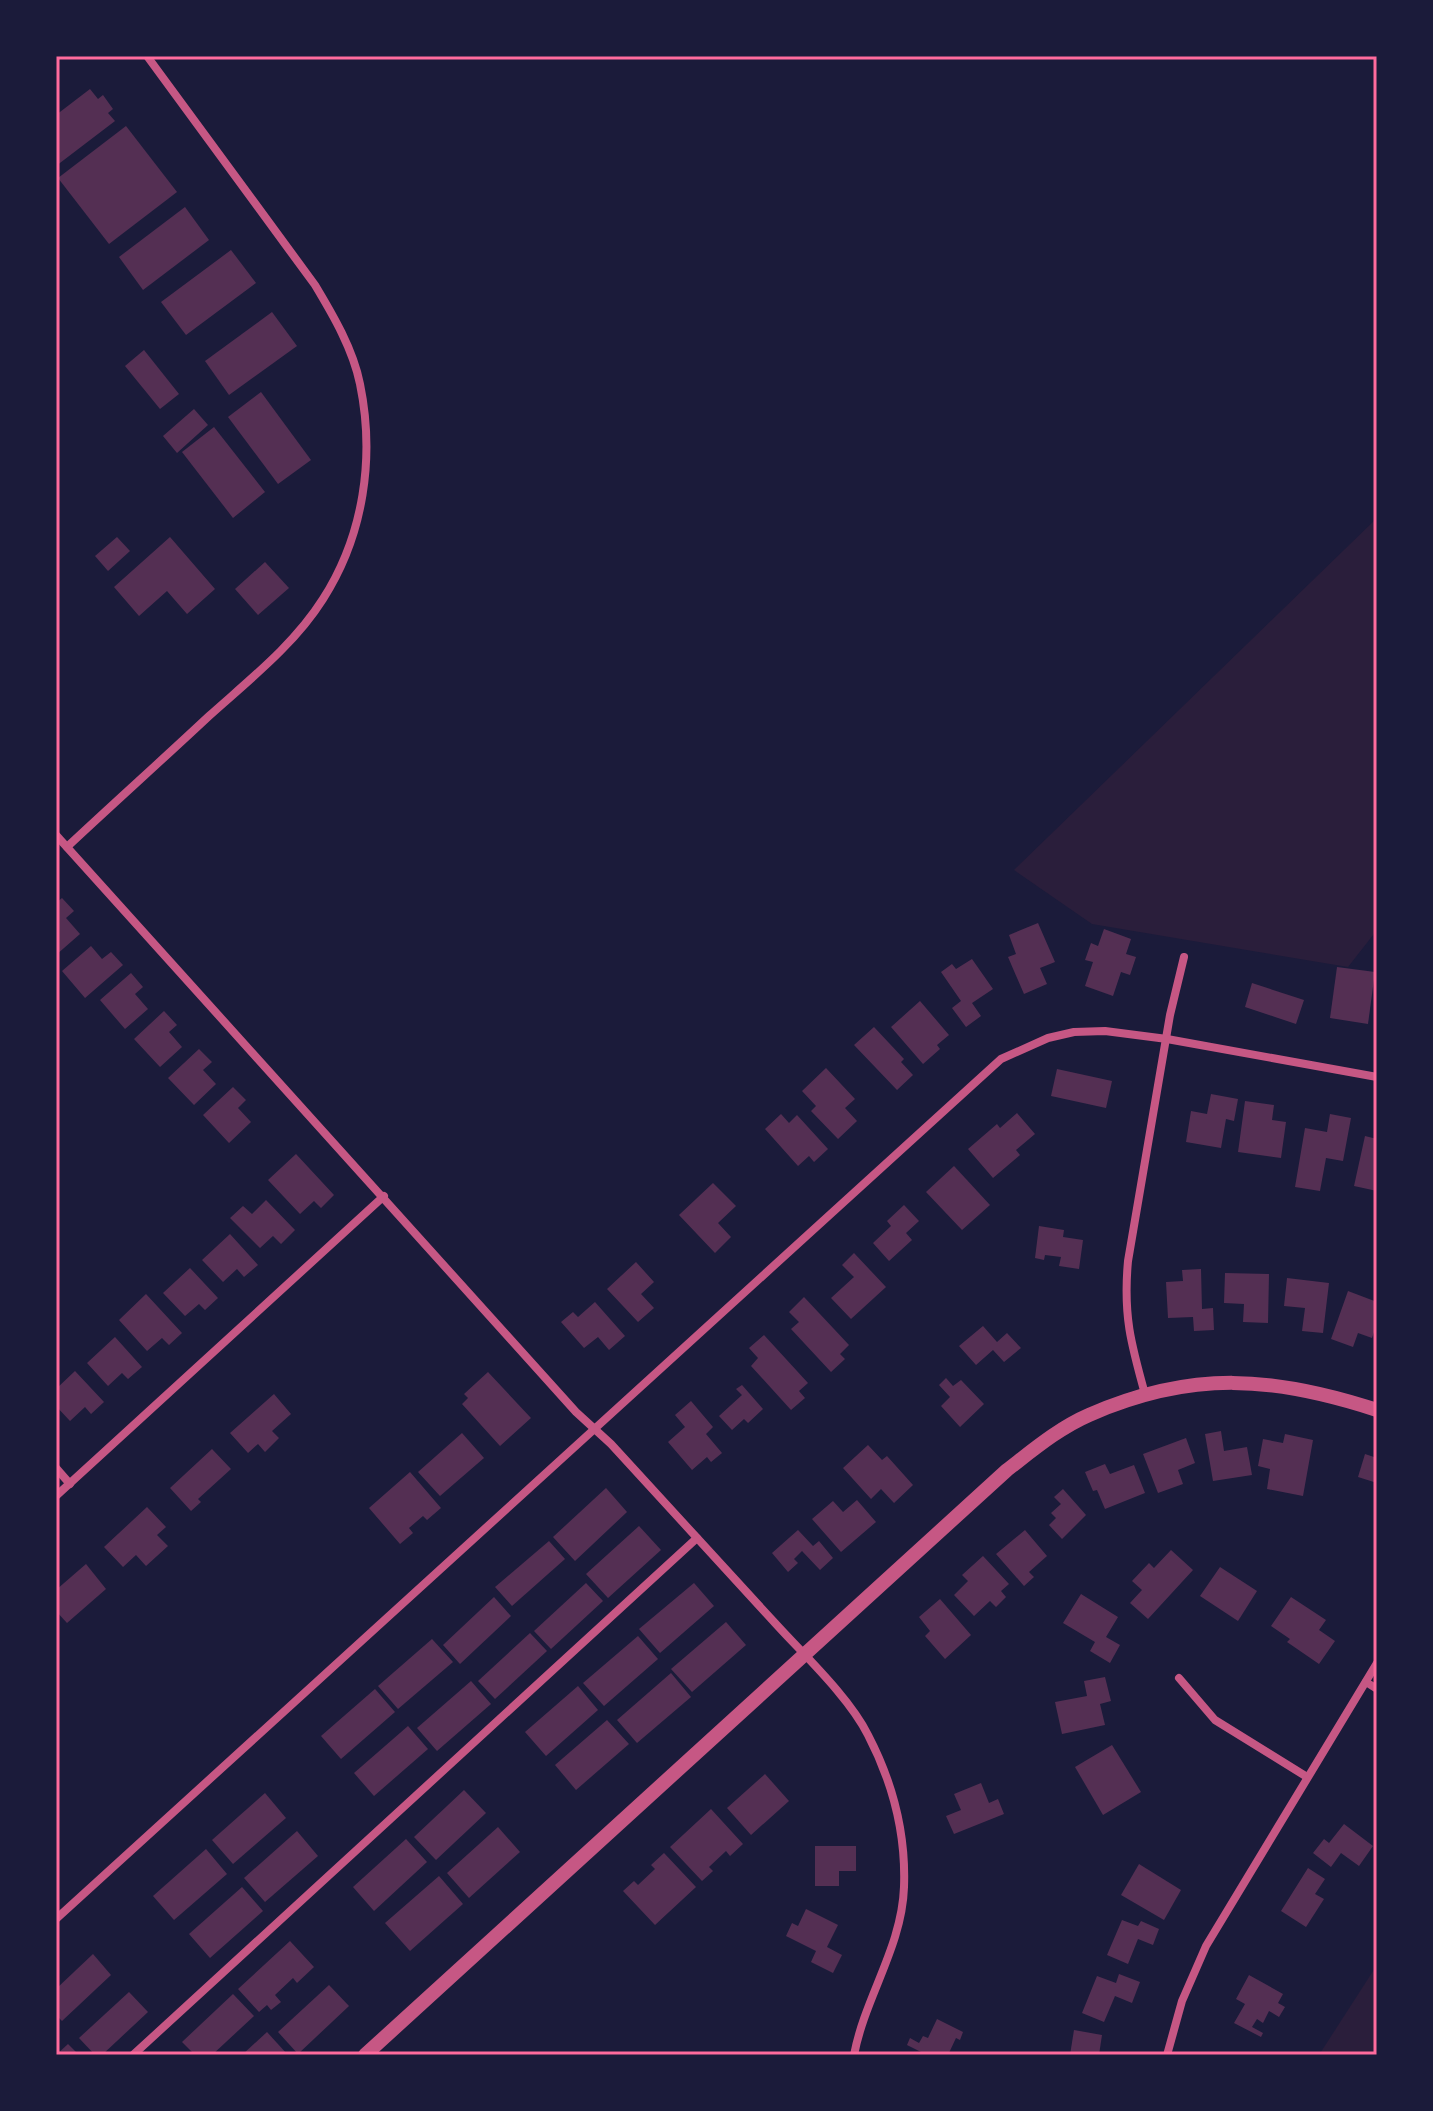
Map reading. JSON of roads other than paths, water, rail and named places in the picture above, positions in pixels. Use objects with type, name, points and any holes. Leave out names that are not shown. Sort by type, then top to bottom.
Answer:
[{"type":"street","points":[[67,847],[284,647],[323,600],[349,550],[365,487],[366,435],[359,382],[338,324],[315,285],[147,56]]},
{"type":"street","points":[[56,835],[804,1655],[867,1732],[892,1788],[903,1837],[904,1890],[895,1939],[882,1977],[866,2009],[854,2055]]},
{"type":"street","points":[[1145,1394],[1128,1334],[1125,1292],[1170,1015],[1184,957]]},
{"type":"street","points":[[56,1919],[1001,1059],[1035,1042],[1074,1032],[1105,1031],[1167,1039],[1377,1077]]},
{"type":"street","points":[[56,1496],[384,1196]]},
{"type":"street","points":[[365,2055],[1007,1470],[1047,1439],[1087,1416],[1145,1394],[1218,1381],[1285,1385],[1377,1410]]},
{"type":"street","points":[[56,1468],[70,1484]]},
{"type":"street","points":[[133,2055],[697,1538]]},
{"type":"street","points":[[1167,2055],[1182,2001],[1206,1946],[1377,1663]]},
{"type":"street","points":[[1179,1678],[1215,1720],[1307,1777]]},
{"type":"street","points":[[1366,1682],[1377,1689]]}]
